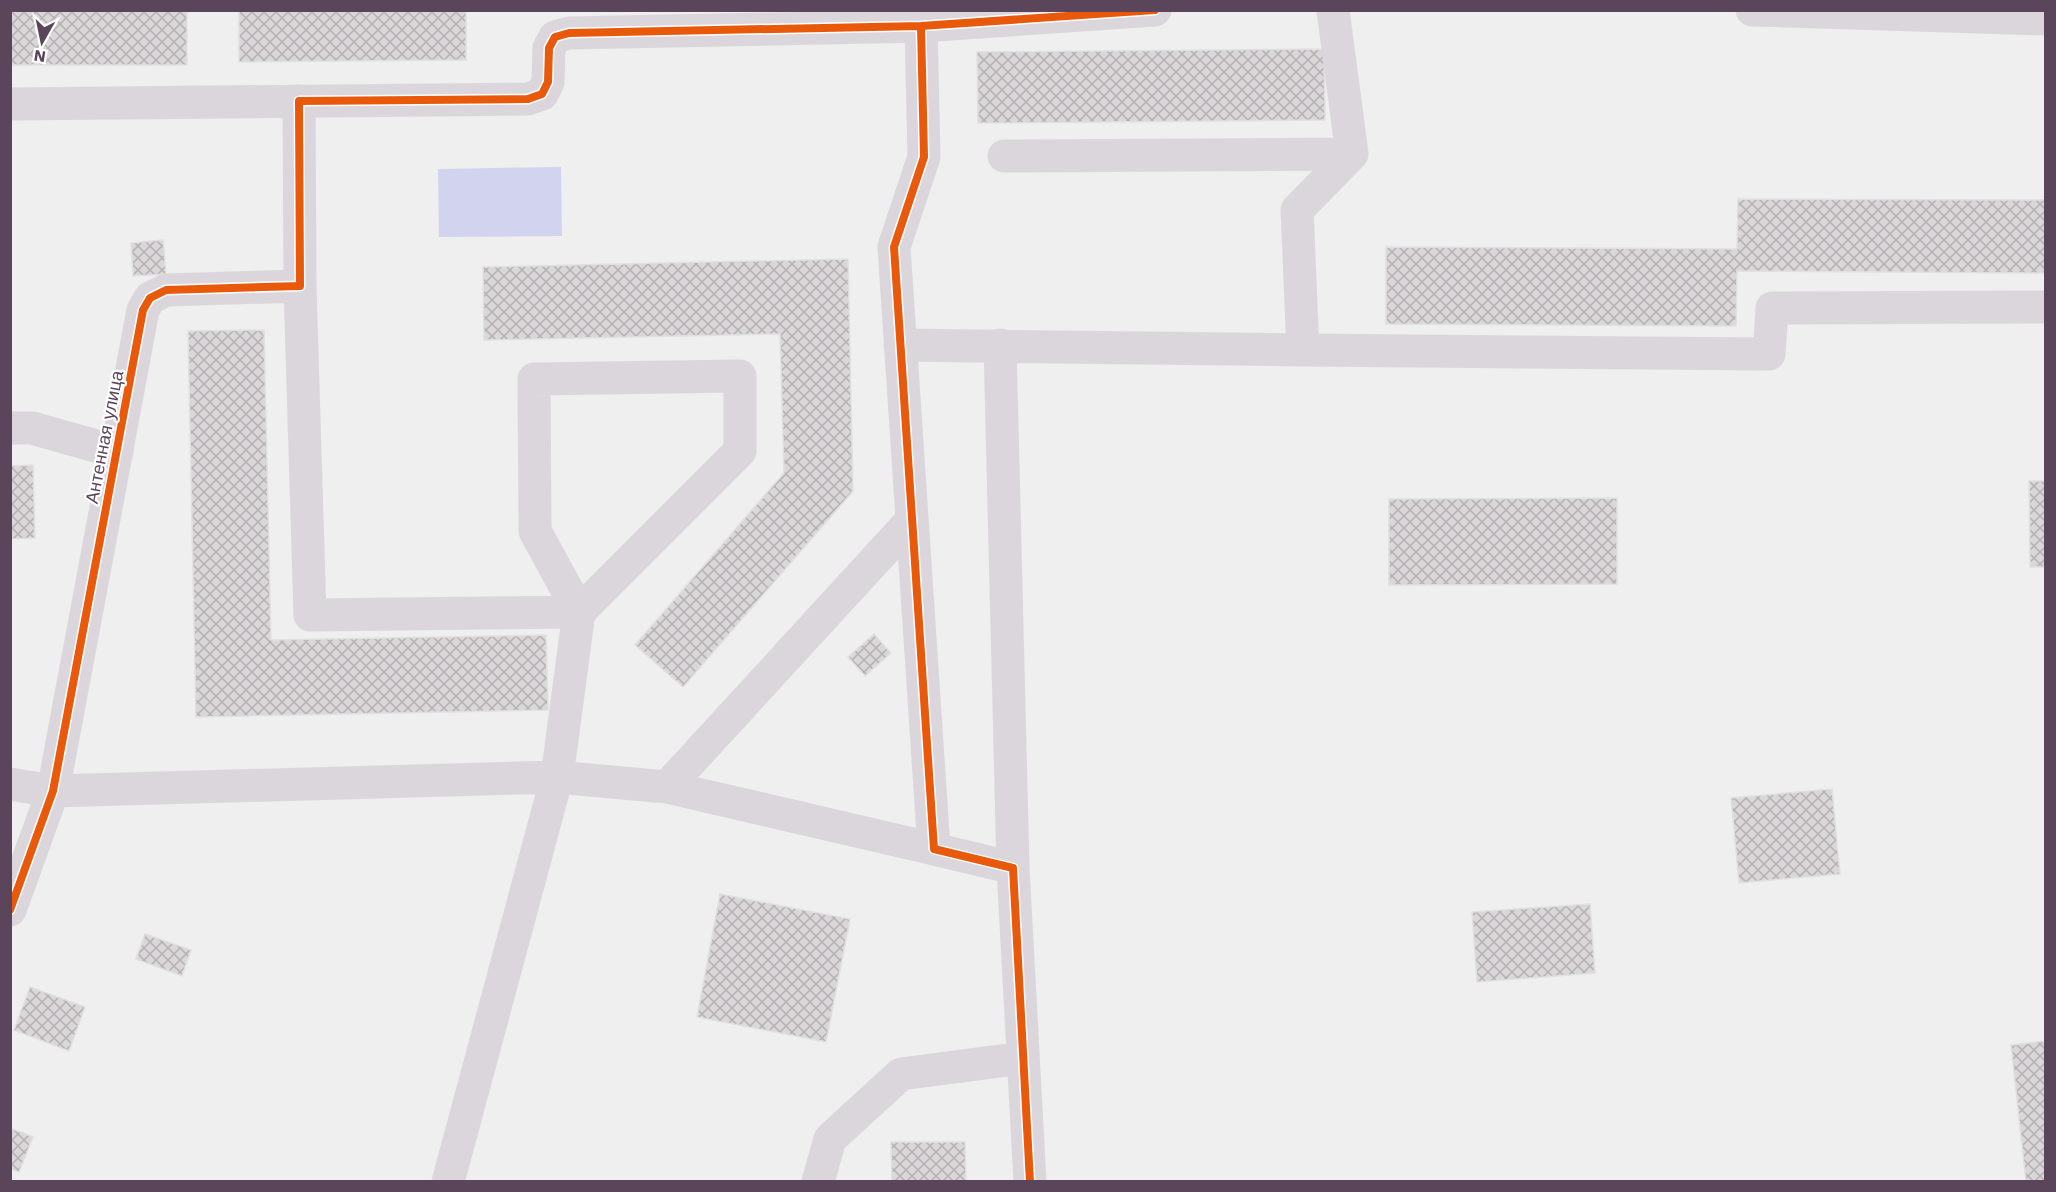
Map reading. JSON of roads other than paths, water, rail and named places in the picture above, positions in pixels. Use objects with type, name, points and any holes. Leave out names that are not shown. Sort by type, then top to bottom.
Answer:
[{"type":"street","points":[[10,104],[528,99],[542,94],[548,82],[549,48],[555,37],[569,33],[921,26],[1155,10]]},
{"type":"street","points":[[1333,10],[1352,154]]},
{"type":"street","points":[[1752,10],[2046,19]]},
{"type":"street","points":[[921,26],[924,156],[894,247],[934,849]]},
{"type":"street","points":[[299,101],[300,286],[310,615],[579,612],[740,451],[740,376],[534,379],[535,531],[579,612],[557,777],[448,1182]]},
{"type":"street","points":[[1004,156],[1352,154]]},
{"type":"street","points":[[1303,350],[1297,210],[1352,154]]},
{"type":"street","name":"Антенная улица","points":[[10,910],[53,791],[143,310],[150,298],[166,290],[300,286]]},
{"type":"street","points":[[900,345],[1769,354],[1772,308],[2046,307]]},
{"type":"street","points":[[1000,345],[1012,868],[1030,1182]]},
{"type":"street","points":[[10,428],[32,428],[117,452]]},
{"type":"street","points":[[667,787],[912,520]]},
{"type":"street","points":[[10,784],[53,791],[557,777],[667,787],[1012,868]]},
{"type":"street","points":[[818,1182],[830,1139],[901,1074],[1023,1058]]}]
